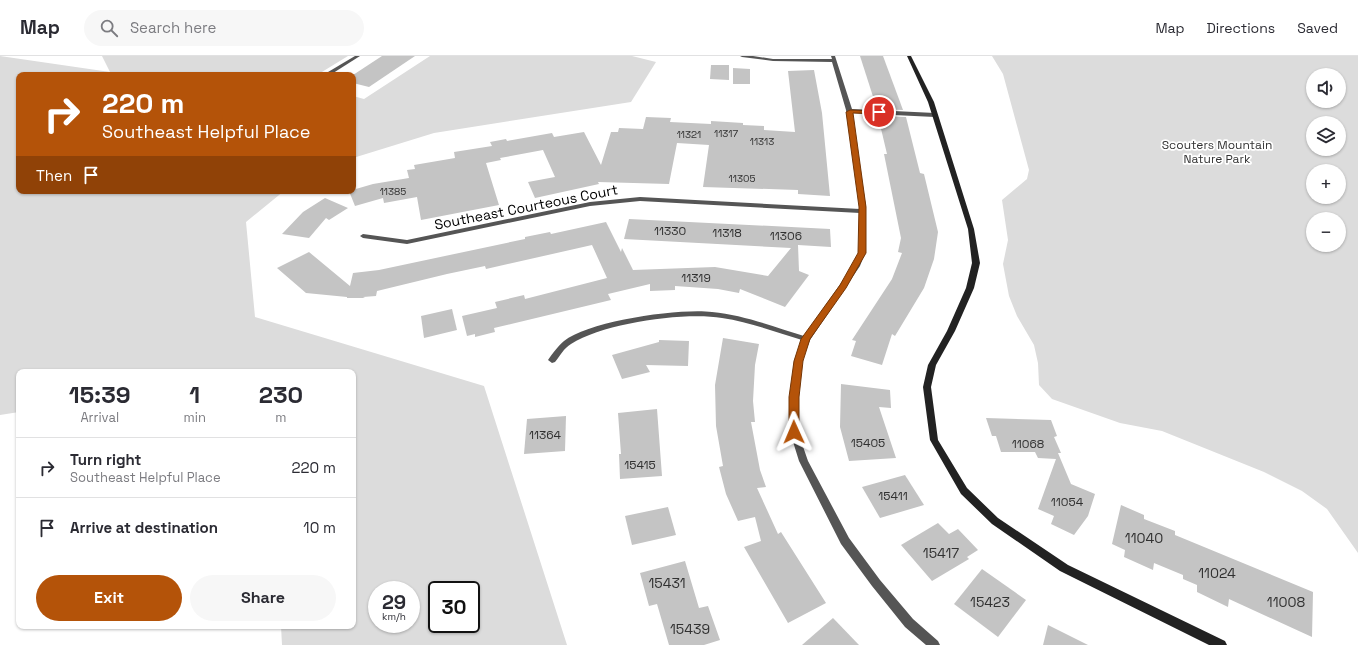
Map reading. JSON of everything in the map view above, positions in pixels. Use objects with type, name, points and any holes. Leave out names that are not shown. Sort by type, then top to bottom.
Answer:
[{"type":"street","points":[[331,72],[358,56]]},
{"type":"street","points":[[742,56],[773,60],[834,58],[850,112],[863,211],[862,253],[844,286],[806,339],[798,361],[794,397],[794,432],[804,461],[823,502],[845,541],[876,583],[900,611],[934,645]]},
{"type":"street","points":[[910,56],[935,115],[971,229],[976,263],[970,288],[951,331],[932,365],[927,387],[934,440],[964,491],[994,521],[1064,568],[1221,645]]},
{"type":"street","points":[[850,112],[935,115]]},
{"type":"street","name":"Southeast Courteous Court","points":[[363,236],[407,242],[590,204],[627,200],[653,199],[863,211]]},
{"type":"street","points":[[552,360],[568,342],[590,333],[629,321],[683,315],[711,314],[725,316],[806,339]]},
{"type":"green space","points":[[0,56],[110,72],[16,72],[16,194],[280,194],[246,222],[255,317],[484,386],[567,645],[282,645],[281,629],[356,629],[356,369],[16,369],[16,412],[0,415]]},
{"type":"green space","points":[[102,56],[348,56],[322,72],[110,72]]},
{"type":"green space","points":[[430,56],[632,56],[656,62],[631,102],[434,133],[356,157],[356,97],[364,99]]},
{"type":"green space","name":"Scouters Mountain Nature Park","points":[[992,56],[1358,56],[1358,553],[1327,509],[1302,491],[1264,472],[1162,431],[1120,423],[1052,399],[1039,385],[1038,363],[1034,345],[1017,316],[1009,296],[1003,264],[1008,240],[1002,200],[1027,179],[1029,170],[1003,74]]},
{"type":"building","points":[[382,56],[415,56],[369,87],[356,84],[356,73]]},
{"type":"building","points":[[860,56],[883,56],[903,110],[877,109]]},
{"type":"building","points":[[711,65],[729,65],[729,80],[710,79]]},
{"type":"building","points":[[733,68],[750,69],[750,84],[733,84]]},
{"type":"building","points":[[814,70],[822,113],[830,196],[798,194],[798,190],[703,187],[709,145],[677,143],[669,184],[598,182],[599,184],[535,198],[528,182],[555,177],[543,150],[500,158],[501,160],[486,163],[499,205],[421,220],[417,197],[384,203],[383,198],[355,206],[350,194],[356,194],[356,189],[373,184],[409,178],[407,170],[415,169],[414,165],[455,158],[454,152],[492,146],[490,142],[506,139],[507,141],[552,133],[554,137],[584,132],[601,165],[611,132],[618,132],[619,128],[643,129],[646,117],[671,118],[670,122],[711,124],[711,121],[743,123],[743,125],[764,126],[764,130],[795,132],[788,71]]},
{"type":"building","points":[[878,116],[906,117],[920,173],[924,174],[938,232],[934,259],[924,288],[895,336],[892,334],[882,365],[851,356],[856,341],[852,340],[892,279],[902,253],[898,252],[901,238],[884,154],[887,154]]},
{"type":"building","points":[[325,198],[348,208],[329,220],[326,218],[309,238],[282,234],[303,212]]},
{"type":"building","points":[[629,219],[830,229],[831,247],[798,245],[799,271],[809,275],[785,307],[740,289],[739,293],[718,289],[675,286],[675,290],[650,291],[650,284],[608,294],[611,300],[494,328],[495,332],[475,337],[475,334],[467,336],[462,316],[497,308],[495,302],[524,295],[525,299],[607,278],[592,245],[486,269],[485,266],[447,274],[377,291],[376,296],[363,297],[365,298],[347,298],[306,293],[277,268],[309,252],[350,286],[353,273],[379,270],[525,239],[525,237],[550,232],[551,234],[606,222],[621,252],[622,248],[633,270],[715,267],[768,276],[791,248],[624,239]]},
{"type":"building","points":[[452,309],[457,330],[424,338],[421,316]]},
{"type":"building","points":[[723,338],[759,344],[755,365],[753,401],[755,422],[751,422],[760,470],[766,487],[757,488],[778,534],[781,532],[826,603],[788,623],[744,547],[761,541],[755,517],[738,521],[726,494],[719,467],[723,466],[716,426],[715,385]]},
{"type":"building","points":[[659,340],[689,341],[688,366],[646,365],[650,372],[622,379],[612,355],[659,342]]},
{"type":"building","points":[[841,384],[890,390],[891,408],[879,407],[896,458],[849,461],[840,427]]},
{"type":"building","points":[[657,409],[662,476],[620,479],[619,454],[621,454],[618,413]]},
{"type":"building","points":[[566,416],[565,451],[524,454],[527,419]]},
{"type":"building","points":[[986,418],[1051,420],[1057,436],[1054,437],[1061,453],[1058,453],[1071,484],[1095,494],[1088,516],[1074,535],[1051,524],[1054,516],[1038,509],[1056,459],[1038,458],[1035,452],[1001,452],[996,436],[992,436]]},
{"type":"building","points":[[905,475],[924,505],[880,518],[862,487]]},
{"type":"building","points":[[1121,505],[1144,515],[1144,519],[1175,531],[1175,535],[1313,592],[1312,637],[1229,599],[1228,607],[1197,592],[1197,585],[1183,579],[1183,575],[1154,563],[1153,570],[1124,557],[1125,550],[1112,544]]},
{"type":"building","points":[[668,507],[676,535],[632,545],[625,516]]},
{"type":"building","points":[[938,523],[949,534],[958,529],[978,550],[967,557],[969,559],[932,581],[901,545]]},
{"type":"building","points":[[685,561],[699,608],[708,606],[720,640],[704,645],[669,645],[657,604],[649,606],[640,573]]},
{"type":"building","points":[[982,569],[1026,600],[998,637],[954,604]]},
{"type":"building","points":[[833,618],[859,645],[802,645]]},
{"type":"building","points":[[1048,625],[1088,645],[1043,645]]},
{"type":"route","points":[[794,432],[794,397],[798,361],[806,339],[814,325],[844,286],[862,253],[863,207],[850,112],[879,112]]}]
